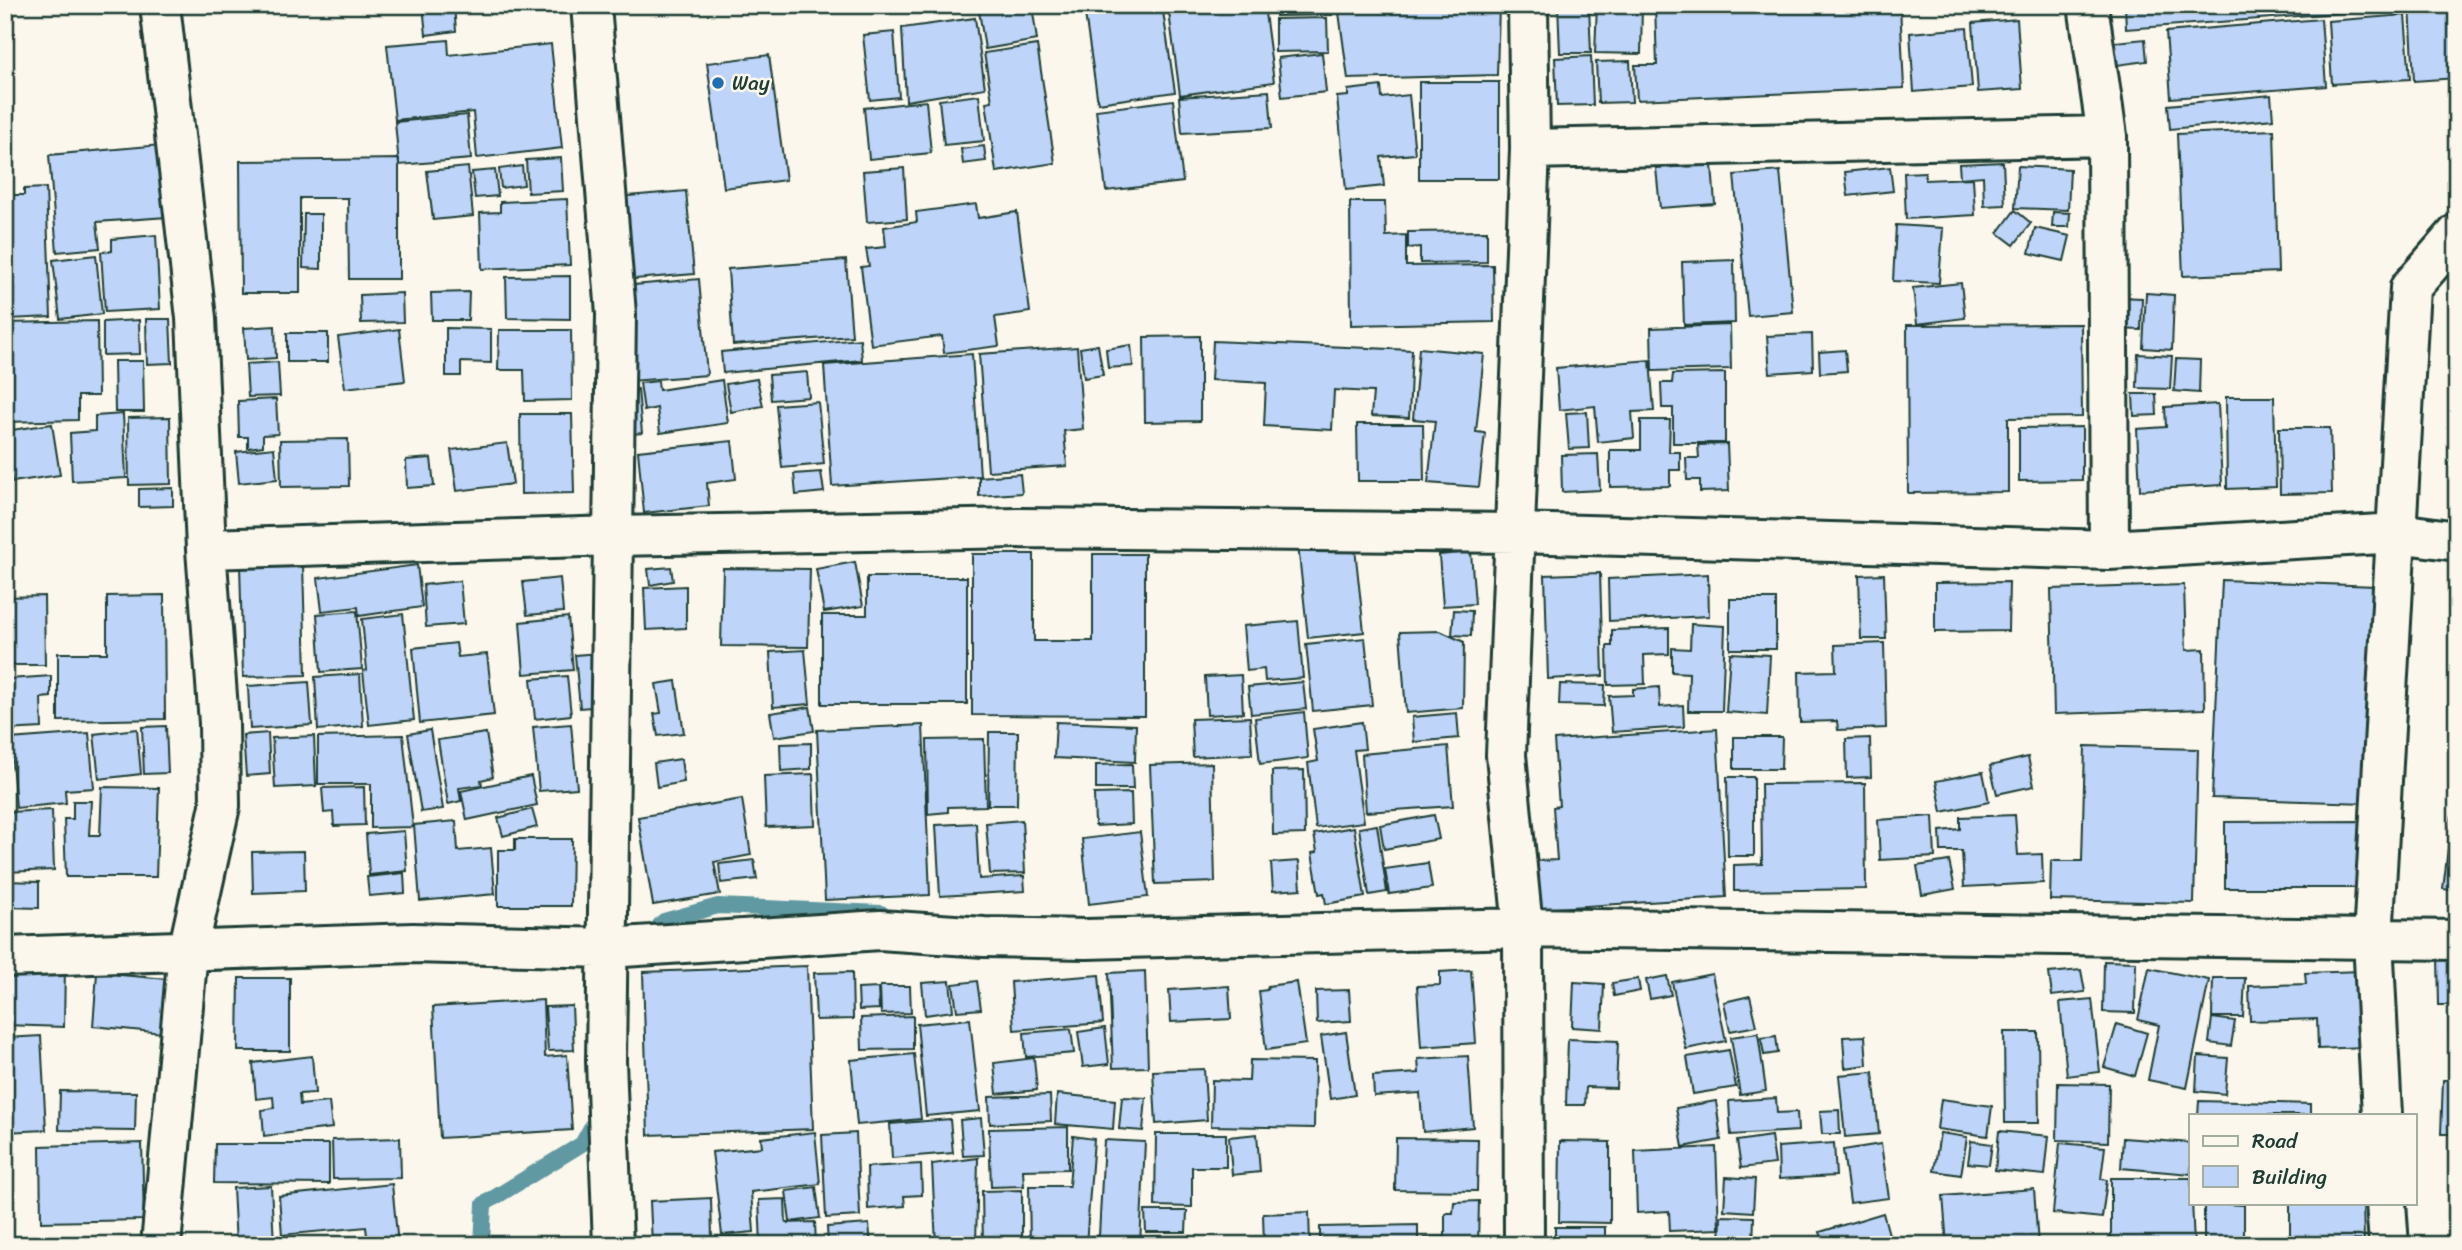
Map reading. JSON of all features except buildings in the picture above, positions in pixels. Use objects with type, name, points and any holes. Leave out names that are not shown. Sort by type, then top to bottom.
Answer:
[{"type":"street","points":[[159,5],[196,318],[206,549],[219,723],[220,806],[188,951],[161,1245]]},
{"type":"street","points":[[591,5],[616,314],[606,1100],[613,1245]]},
{"type":"street","points":[[1524,1245],[1523,928],[1506,755],[1517,533],[1530,149],[1528,5]]},
{"type":"street","points":[[2088,5],[2107,136],[2109,550]]},
{"type":"street","points":[[1530,149],[2107,136]]},
{"type":"street","points":[[2382,1114],[2373,939],[2410,288],[2457,234]]},
{"type":"street","points":[[206,549],[614,536],[1019,528],[1517,533],[2109,550],[2398,533],[2457,541]]},
{"type":"street","points":[[5,957],[413,943],[608,948],[880,930],[984,937],[1086,939],[1523,928],[2457,940]]},
{"type":"street","points":[[2386,1204],[2389,1245]]},
{"type":"waterway","points":[[645,941],[664,921],[718,906],[881,913]]},
{"type":"waterway","points":[[482,1245],[484,1204],[582,1144],[599,1113]]},
{"type":"place","name":"Way","points":[[718,83]]}]
